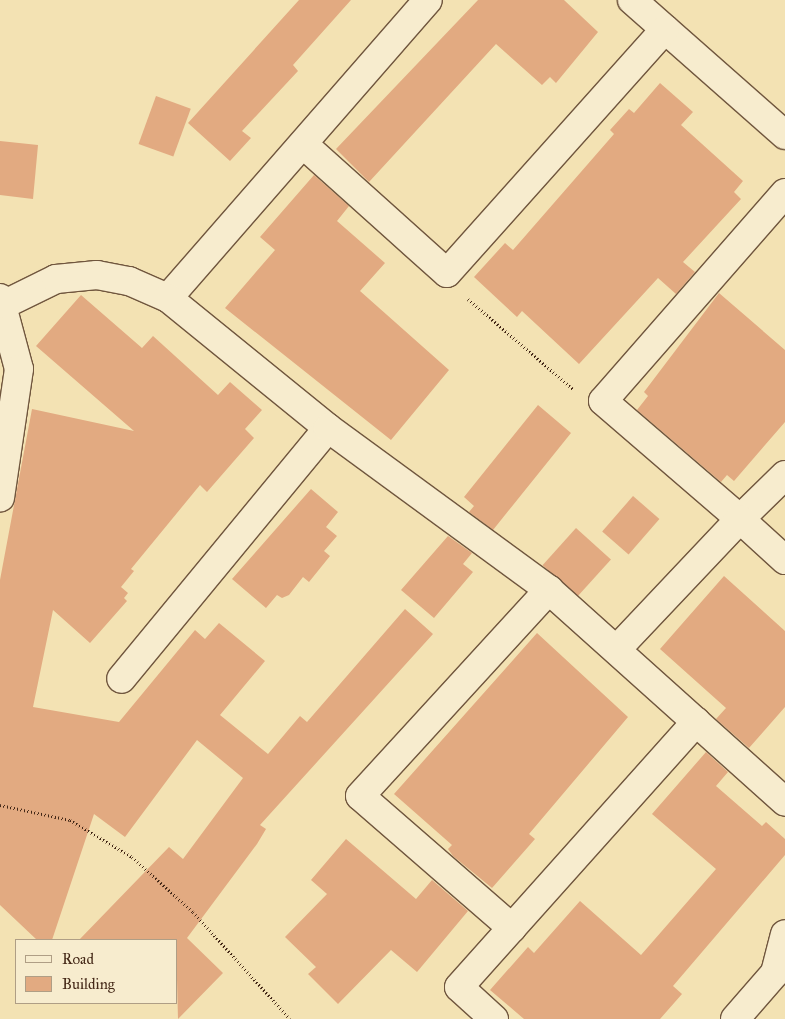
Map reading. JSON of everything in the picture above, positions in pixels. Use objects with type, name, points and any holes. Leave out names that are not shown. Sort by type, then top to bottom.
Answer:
[{"type":"street","points":[[168,298],[428,0]]},
{"type":"street","points":[[632,0],[785,135]]},
{"type":"street","points":[[303,144],[447,273],[665,29]]},
{"type":"street","points":[[785,193],[603,401],[785,560]]},
{"type":"street","points":[[0,498],[19,369],[3,301],[56,279],[97,275],[129,281],[168,298],[328,428],[549,590],[617,649],[785,802]]},
{"type":"street","points":[[121,680],[328,428]]},
{"type":"street","points":[[617,649],[740,519],[785,475]]},
{"type":"street","points":[[512,928],[360,796],[549,590]]},
{"type":"street","points":[[494,1019],[459,987],[696,722]]},
{"type":"street","points":[[735,1019],[775,973],[785,934]]},
{"type":"path","points":[[447,273],[455,289],[582,397],[603,401]]},
{"type":"path","points":[[0,805],[70,820],[132,857],[194,912],[290,1019]]},
{"type":"building","points":[[299,0],[351,0],[293,65],[298,71],[242,131],[251,138],[230,161],[188,123]]},
{"type":"building","points":[[478,0],[564,0],[598,32],[556,83],[550,77],[542,85],[496,44],[369,182],[336,149]]},
{"type":"building","points":[[660,83],[693,112],[681,125],[743,181],[734,192],[741,199],[683,262],[695,272],[676,294],[658,278],[579,364],[522,311],[517,317],[474,277],[505,243],[513,250],[614,134],[610,130],[629,109],[634,113]]},
{"type":"building","points":[[156,96],[191,109],[173,157],[139,144]]},
{"type":"building","points":[[0,141],[38,145],[33,199],[0,195]]},
{"type":"building","points":[[314,175],[349,206],[337,221],[385,263],[360,291],[449,370],[391,440],[225,308],[275,250],[260,237]]},
{"type":"building","points":[[719,293],[785,350],[785,422],[734,481],[727,475],[721,482],[637,410],[648,396],[644,392]]},
{"type":"building","points":[[81,295],[142,348],[153,336],[218,395],[230,382],[262,410],[245,429],[254,438],[207,492],[200,485],[131,569],[134,571],[121,587],[128,593],[124,598],[127,601],[90,643],[53,610],[33,707],[119,722],[195,630],[205,639],[219,623],[265,661],[220,715],[268,754],[300,716],[307,722],[405,609],[433,634],[260,825],[266,829],[257,844],[187,938],[223,973],[178,1019],[178,939],[80,939],[169,847],[183,859],[243,778],[197,740],[125,837],[94,814],[52,939],[36,939],[0,905],[0,580],[32,409],[134,431],[36,346]]},
{"type":"building","points":[[538,405],[571,433],[493,530],[469,512],[474,506],[464,497]]},
{"type":"building","points":[[311,489],[338,512],[326,527],[337,536],[324,551],[330,556],[309,582],[303,577],[289,595],[282,598],[277,595],[266,608],[232,579]]},
{"type":"building","points":[[633,496],[659,519],[629,554],[602,531]]},
{"type":"building","points":[[576,528],[611,559],[577,597],[543,565]]},
{"type":"building","points":[[448,536],[472,553],[463,564],[473,572],[434,618],[401,590]]},
{"type":"building","points":[[724,576],[785,631],[785,707],[749,748],[716,719],[726,708],[660,649]]},
{"type":"building","points":[[537,633],[628,717],[529,834],[535,839],[492,888],[453,856],[448,849],[452,845],[394,794]]},
{"type":"building","points":[[706,752],[728,772],[716,786],[762,826],[766,822],[785,839],[785,855],[673,986],[682,994],[660,1019],[524,1019],[490,990],[528,947],[534,953],[580,901],[641,955],[716,869],[652,814]]},
{"type":"building","points":[[346,839],[416,899],[432,880],[468,911],[417,972],[391,950],[338,1004],[308,974],[316,967],[285,937],[327,894],[311,880]]}]
